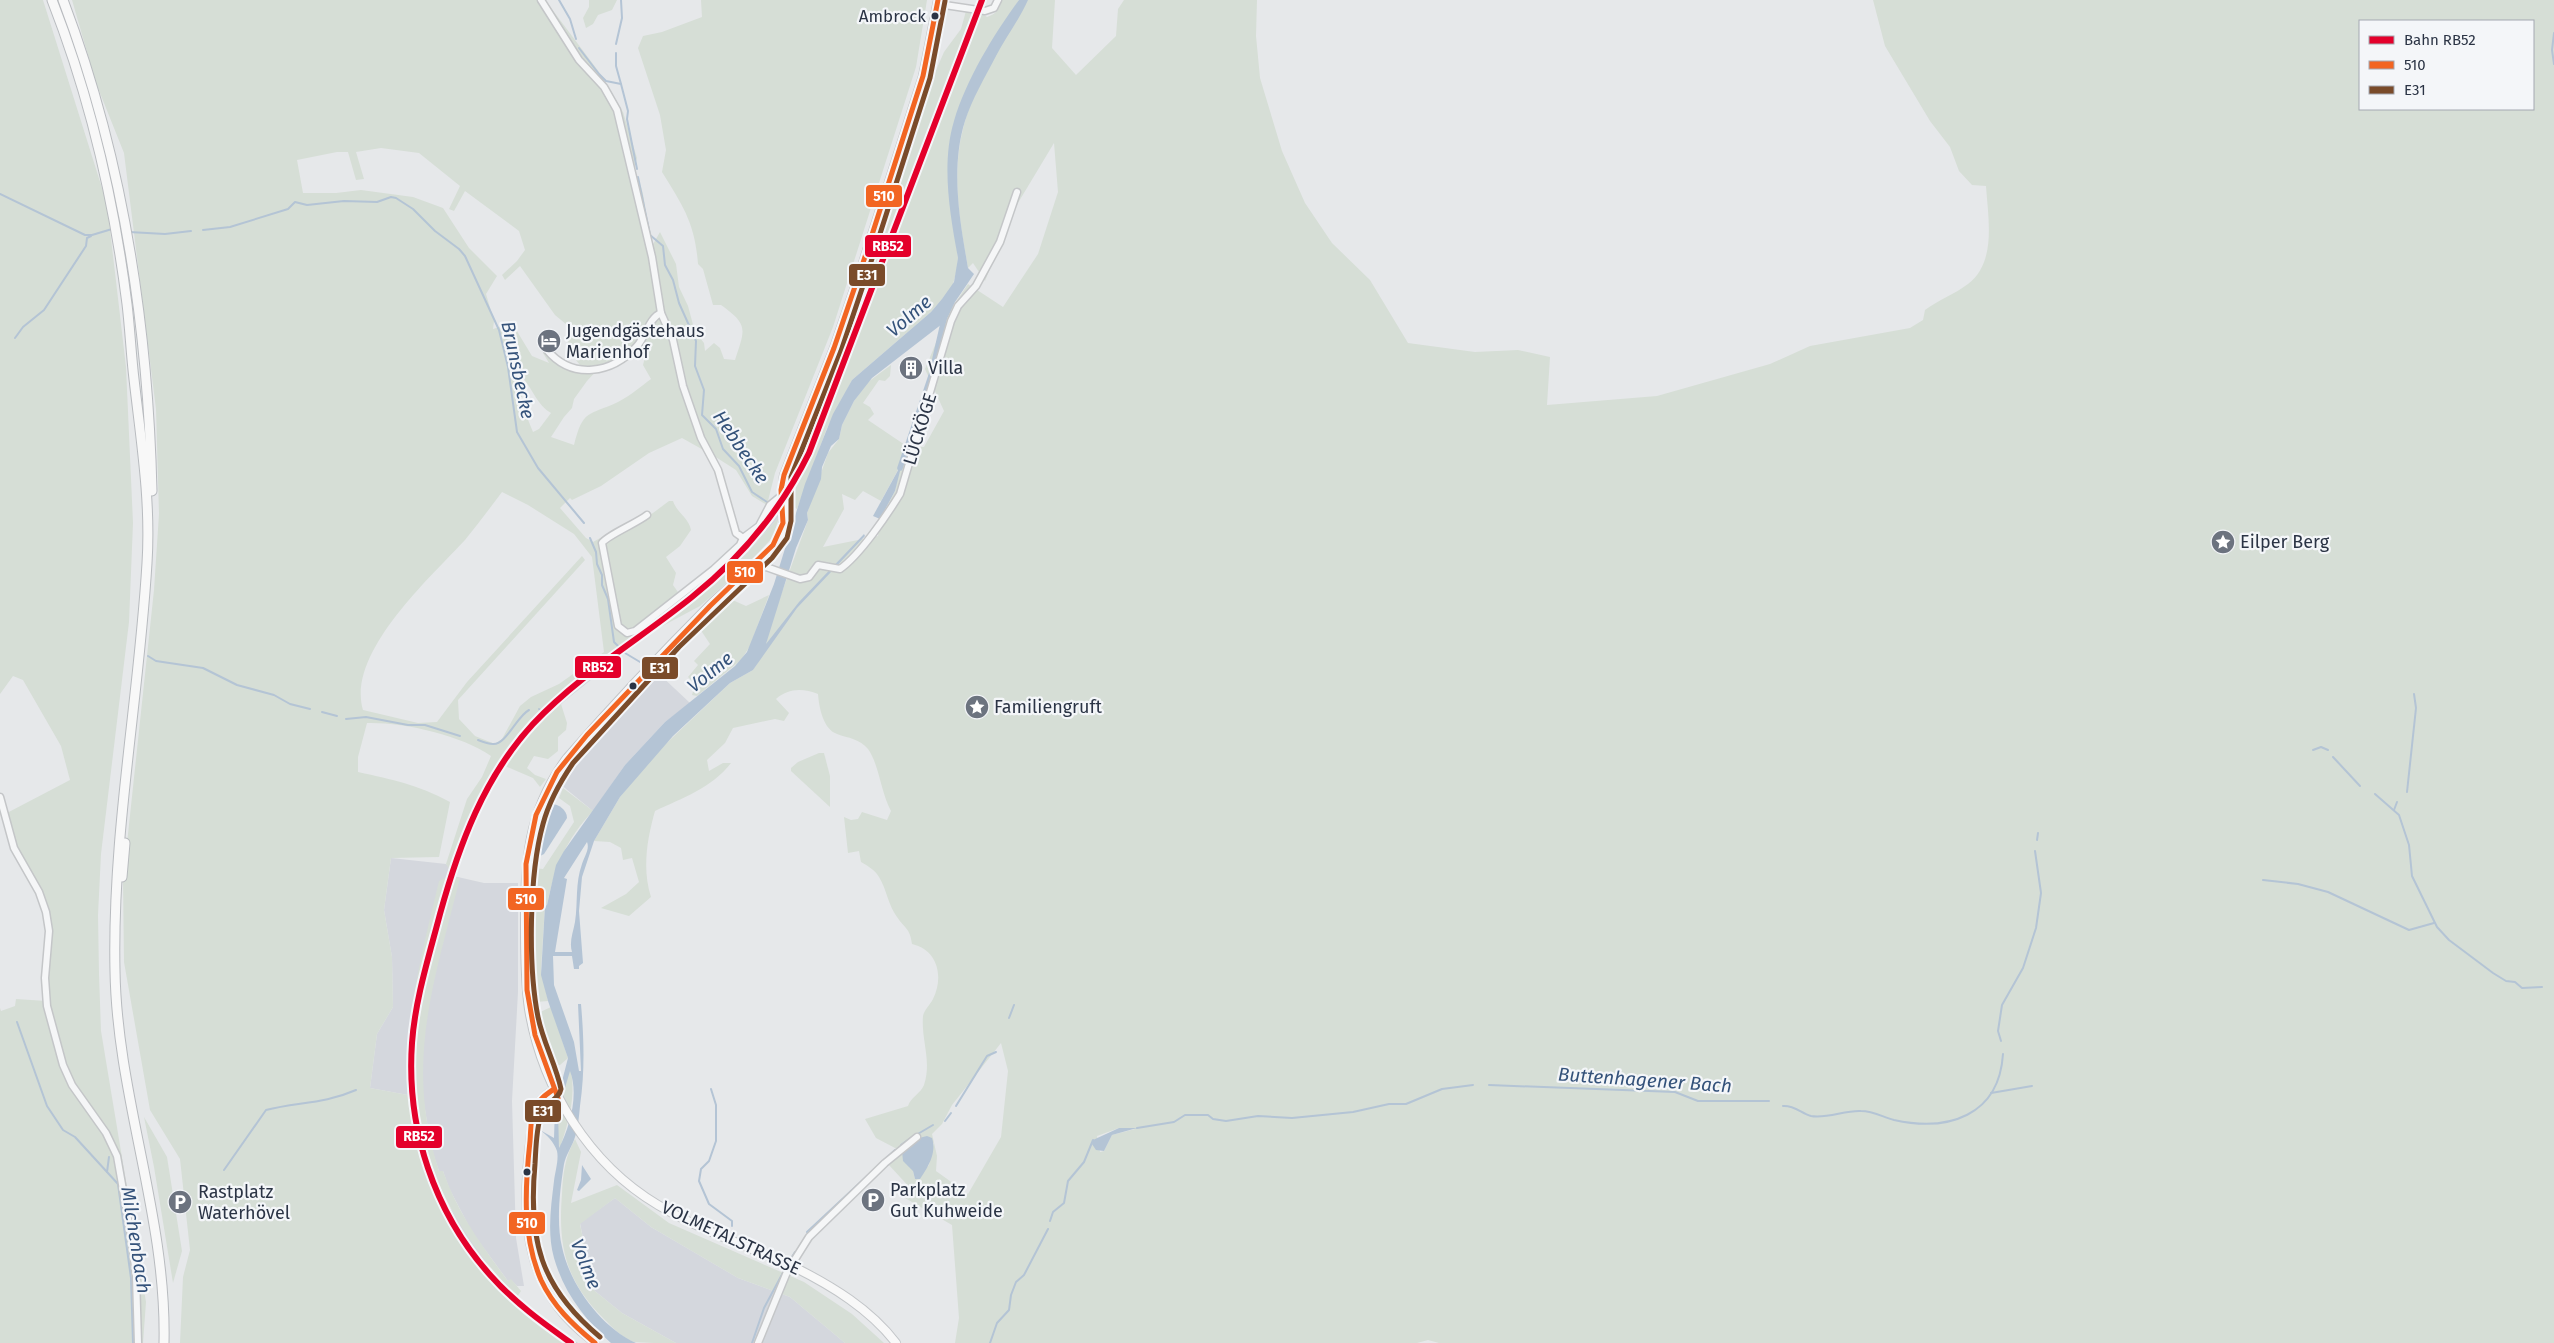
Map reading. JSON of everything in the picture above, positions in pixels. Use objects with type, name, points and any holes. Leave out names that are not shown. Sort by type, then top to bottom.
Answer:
[{"type":"highway","points":[[52,0],[80,83],[109,192],[127,305],[133,375],[148,496],[150,564]]},
{"type":"highway","points":[[63,0],[88,72],[120,189],[140,304],[151,436],[150,564],[119,917],[119,974],[126,1047],[165,1263],[170,1343]]},
{"type":"highway","points":[[134,730],[118,859],[114,916],[115,978],[121,1047],[160,1263],[164,1343]]},
{"type":"main road","name":"VOLMETALSTRASSE","points":[[896,1343],[873,1318],[849,1298],[794,1267],[689,1222],[657,1205],[635,1190],[606,1165],[579,1131],[558,1098],[535,1035],[526,976],[526,864],[536,815],[557,772],[587,735],[710,606],[774,545],[780,534],[783,523],[782,496],[787,467],[849,306],[915,104],[929,53],[938,2]]},
{"type":"street","points":[[541,0],[579,60],[604,86],[617,110],[652,257],[661,313],[673,340],[683,386],[702,438],[718,470],[736,533],[743,538]]},
{"type":"street","points":[[938,2],[989,11],[996,7],[998,0]]},
{"type":"street","name":"LÜCKÖGE","points":[[755,564],[804,579],[809,577],[818,564],[838,569],[853,557],[886,515],[900,494],[951,321],[958,306],[976,286],[1000,242],[1017,192]]},
{"type":"street","points":[[547,350],[558,363],[570,369],[584,370],[604,367],[623,359],[638,346],[655,315],[661,313]]},
{"type":"street","points":[[647,515],[604,540],[602,544],[618,626],[627,633],[635,631],[684,594],[740,544],[743,538],[759,526],[770,505],[782,496]]},
{"type":"street","points":[[0,797],[14,848],[39,892],[48,919],[49,936],[44,978],[47,1006],[63,1065],[72,1085],[106,1133],[117,1156],[133,1250],[138,1343]]},
{"type":"street","points":[[554,1089],[537,1102],[533,1110],[524,1199],[530,1252],[535,1266],[555,1303],[572,1323],[596,1343]]},
{"type":"street","points":[[532,1121],[538,1110],[558,1098]]},
{"type":"street","points":[[758,1343],[787,1272],[808,1237],[885,1163],[917,1137]]},
{"type":"shaded area","points":[[0,0],[43,0],[107,204],[126,367],[133,523],[129,622],[101,854],[98,915],[99,974],[101,1031],[146,1302],[143,1343],[0,1343],[0,1008],[1,1011],[15,1006],[16,999],[46,1001],[48,942],[44,905],[17,854],[5,814],[70,780],[61,746],[23,680],[13,676],[0,694]]},
{"type":"shaded area","points":[[72,0],[545,0],[599,72],[623,112],[637,158],[633,172],[642,189],[647,227],[652,246],[660,232],[676,264],[679,287],[688,306],[695,332],[704,343],[705,351],[714,343],[720,348],[724,359],[735,360],[741,341],[742,328],[730,312],[721,305],[713,305],[703,269],[698,264],[694,237],[687,215],[662,172],[666,150],[660,115],[638,48],[643,36],[662,32],[702,17],[701,0],[927,0],[916,67],[833,327],[775,473],[767,505],[752,496],[736,470],[714,456],[703,436],[663,310],[653,313],[636,344],[598,369],[587,381],[574,399],[572,408],[551,437],[574,445],[580,425],[588,415],[622,400],[651,379],[643,365],[645,357],[638,347],[657,317],[660,316],[671,341],[707,452],[682,438],[649,453],[601,486],[572,500],[570,498],[560,508],[586,538],[593,542],[602,537],[602,542],[653,513],[669,501],[673,501],[688,522],[691,530],[680,546],[666,557],[676,573],[673,585],[680,595],[635,630],[633,637],[565,688],[527,724],[486,782],[465,825],[450,870],[446,864],[467,799],[482,777],[491,756],[464,742],[431,731],[414,727],[367,723],[358,757],[358,772],[394,780],[450,802],[439,857],[391,858],[384,910],[392,957],[393,1007],[377,1034],[370,1088],[408,1095],[416,1135],[427,1171],[441,1205],[459,1236],[506,1293],[566,1343],[180,1343],[183,1277],[190,1250],[180,1159],[150,1110],[124,962],[123,881],[154,590],[159,514],[156,409],[124,153],[96,83]],"holes":[[[381,148],[419,153],[460,186],[449,209],[454,211],[465,191],[519,231],[525,250],[517,261],[502,275],[505,280],[520,266],[555,315],[567,325],[569,351],[583,369],[552,356],[547,350],[543,353],[549,363],[532,356],[512,323],[493,329],[494,321],[486,294],[497,276],[469,248],[443,208],[413,197],[361,190],[336,193],[303,193],[297,160],[337,152],[348,152],[356,180],[364,179],[356,152]],[[523,378],[539,402],[551,413],[539,429],[533,432],[522,405],[522,384],[517,380]],[[502,492],[528,505],[574,534],[592,557],[604,652],[559,684],[531,697],[520,706],[502,739],[495,744],[475,736],[459,719],[458,700],[585,560],[582,556],[467,682],[437,722],[418,723],[363,710],[361,688],[367,665],[379,641],[394,618],[413,595],[465,540]]]},
{"type":"shaded area","points":[[589,0],[617,0],[612,10],[598,15],[593,24],[586,28],[583,18],[589,7]]},
{"type":"shaded area","points":[[1002,0],[1019,0],[987,49],[959,108],[948,177],[958,258],[952,288],[931,312],[852,380],[827,428],[797,509],[788,503],[812,455],[981,13],[987,17],[995,13]]},
{"type":"shaded area","points":[[1027,0],[1055,0],[1052,48],[1076,75],[1116,36],[1118,9],[1124,0],[1257,0],[1256,36],[1260,78],[1282,151],[1305,203],[1332,243],[1370,280],[1408,343],[1475,352],[1518,350],[1550,357],[1547,405],[1657,396],[1770,364],[1810,346],[1910,328],[1923,320],[1925,310],[1963,288],[1977,275],[1987,252],[1989,239],[1986,186],[1972,185],[1959,171],[1950,147],[1930,121],[1885,46],[1873,0],[2554,0],[2554,1343],[1439,1343],[1428,1340],[1417,1343],[955,1343],[959,1318],[952,1225],[905,1198],[912,1190],[888,1164],[897,1149],[876,1138],[865,1119],[908,1106],[911,1100],[923,1088],[927,1059],[923,1034],[923,1016],[933,999],[938,982],[938,974],[933,958],[921,947],[912,944],[908,932],[889,902],[882,882],[871,868],[861,862],[859,851],[848,853],[844,817],[851,820],[858,819],[862,812],[887,820],[891,811],[875,762],[868,749],[858,741],[832,731],[825,723],[819,705],[818,694],[807,691],[791,691],[776,699],[789,713],[784,721],[775,719],[733,728],[725,743],[707,760],[709,771],[723,763],[731,763],[723,772],[706,786],[655,811],[646,865],[651,897],[629,916],[601,908],[626,894],[639,882],[632,858],[623,860],[621,848],[610,842],[594,841],[620,797],[655,754],[730,683],[753,670],[769,645],[766,644],[769,628],[808,520],[807,513],[828,453],[839,439],[842,425],[854,401],[868,382],[891,365],[890,376],[885,381],[879,380],[863,403],[870,407],[874,414],[868,420],[908,447],[924,447],[944,411],[925,369],[949,312],[968,284],[1003,307],[1038,254],[1058,192],[1054,143],[1015,208],[985,281],[973,263],[968,268],[958,198],[959,146],[968,112],[982,79]],"holes":[[[899,468],[895,491],[880,519],[878,536],[823,547],[844,509],[842,494],[855,500],[863,491],[881,501]],[[1001,1043],[1008,1071],[1001,1137],[968,1194],[936,1171],[937,1156],[932,1134],[942,1124],[952,1105]],[[1119,1128],[1135,1129],[1112,1135],[1104,1151],[1100,1152],[1097,1136]],[[934,1142],[929,1165],[915,1179],[913,1171]]]},
{"type":"shaded area","points":[[966,11],[974,12],[806,452],[788,491],[794,469],[874,254],[927,91],[944,52],[961,29]]},
{"type":"shaded area","points":[[974,12],[981,13],[812,455],[788,503],[788,491],[806,452]]},
{"type":"shaded area","points":[[778,505],[779,517],[739,562],[567,699],[535,727],[489,789],[477,813],[457,872],[450,870],[449,875],[484,883],[518,883],[518,992],[512,1101],[516,1238],[524,1286],[517,1286],[511,1280],[508,1281],[472,1232],[449,1188],[443,1171],[439,1171],[431,1147],[423,1097],[417,1096],[425,1146],[445,1200],[494,1273],[517,1297],[578,1343],[566,1343],[511,1300],[489,1277],[451,1224],[426,1174],[412,1120],[408,1095],[370,1088],[377,1034],[393,1007],[392,957],[384,910],[391,858],[446,864],[450,869],[460,836],[484,786],[512,743],[544,708],[609,655],[709,579],[752,539]]},
{"type":"shaded area","points":[[779,517],[773,537],[746,566],[700,606],[655,630],[739,562]]},
{"type":"shaded area","points":[[769,595],[750,646],[741,660],[697,696],[692,695],[695,684],[688,677],[698,665],[694,661],[710,644],[700,629],[728,598],[746,606]]},
{"type":"shaded area","points":[[658,673],[690,703],[665,722],[625,765],[593,811],[560,784],[583,755]]},
{"type":"shaded area","points":[[561,704],[567,723],[566,730],[558,737],[558,751],[548,759],[534,756],[527,768],[535,775],[546,779],[540,787],[533,778],[505,766],[535,727]]},
{"type":"shaded area","points":[[819,753],[824,753],[830,776],[830,807],[791,771],[791,768],[798,762]]},
{"type":"shaded area","points":[[563,788],[593,811],[576,832],[563,854],[547,905],[545,906],[541,969],[548,1001],[536,1002],[532,921],[534,868],[543,869],[574,822],[570,806],[559,798]]},
{"type":"shaded area","points":[[449,876],[418,992],[407,1069],[410,1021],[423,951],[439,881]]},
{"type":"shaded area","points":[[455,877],[460,878],[433,988],[423,1059],[424,1094],[429,1132],[439,1171],[443,1171],[455,1201],[480,1242],[508,1281],[511,1279],[521,1291],[517,1297],[493,1271],[453,1213],[426,1149],[418,1115],[415,1080],[416,1044],[419,1023],[427,981]]},
{"type":"shaded area","points":[[551,1007],[568,1058],[560,1065],[549,1065],[536,1014]]},
{"type":"shaded area","points":[[569,1071],[571,1071],[573,1091],[572,1101],[560,1148],[557,1119]]},
{"type":"shaded area","points":[[144,1117],[167,1157],[182,1251],[173,1283],[154,1167]]},
{"type":"shaded area","points":[[575,1139],[581,1152],[571,1203],[617,1185],[669,1223],[804,1282],[852,1314],[884,1343],[845,1343],[790,1297],[738,1278],[651,1227],[615,1198],[580,1224],[589,1269],[585,1283],[622,1313],[676,1343],[634,1342],[625,1338],[591,1305],[580,1290],[567,1261],[563,1246],[561,1230],[562,1186],[567,1159]]},
{"type":"shaded area","points":[[615,1198],[651,1227],[738,1278],[790,1297],[845,1343],[676,1343],[622,1313],[585,1283],[589,1269],[580,1223]]},
{"type":"water","points":[[1019,0],[1028,0],[975,96],[960,139],[957,176],[958,195],[968,268],[974,274],[955,302],[944,325],[942,324],[872,378],[854,401],[842,425],[839,439],[831,446],[822,467],[821,479],[807,513],[808,520],[796,548],[766,644],[799,602],[864,534],[865,536],[797,608],[753,670],[730,683],[673,736],[620,797],[594,841],[582,877],[579,911],[583,963],[579,966],[579,969],[574,969],[572,956],[553,956],[554,985],[574,1042],[579,1071],[581,1071],[578,1004],[581,1004],[583,1042],[583,1080],[578,1123],[574,1140],[565,1161],[561,1184],[559,1206],[560,1237],[572,1276],[589,1303],[611,1327],[636,1343],[611,1343],[576,1305],[563,1283],[552,1249],[550,1229],[557,1151],[548,1136],[540,1130],[554,1138],[555,1108],[568,1058],[541,975],[545,906],[547,905],[556,865],[625,765],[665,722],[735,666],[747,652],[774,584],[805,484],[833,414],[852,380],[931,312],[954,282],[958,258],[948,190],[947,172],[950,137],[959,105],[973,74]],"holes":[[[587,842],[587,850],[578,878],[576,915],[571,941],[572,952],[555,952],[567,879],[564,878]],[[570,1071],[574,1090],[572,1110],[567,1130],[559,1148],[558,1111]]]},
{"type":"water","points":[[902,463],[895,491],[880,519],[873,516]]},
{"type":"water","points":[[550,804],[556,804],[561,807],[567,818],[544,854],[536,858],[546,811]]},
{"type":"water","points":[[1119,1128],[1137,1128],[1112,1135],[1104,1151],[1096,1150],[1092,1144],[1093,1140]]},
{"type":"water","points":[[927,1136],[932,1138],[933,1154],[929,1165],[920,1179],[915,1179],[913,1171],[903,1161],[902,1151],[919,1138]]},
{"type":"water","points":[[582,1165],[591,1179],[579,1191],[577,1190],[581,1180]]},
{"type":"waterway","name":"Hebbecke","points":[[559,0],[570,19],[576,39]]},
{"type":"waterway","points":[[616,44],[622,18],[621,0]]},
{"type":"waterway","points":[[2554,33],[2552,50],[2554,64]]},
{"type":"waterway","name":"Hebbecke","points":[[579,48],[606,81],[621,84],[628,111],[627,119],[637,169]]},
{"type":"waterway","points":[[616,53],[616,66],[621,84]]},
{"type":"waterway","name":"Hebbecke","points":[[638,177],[650,235],[663,246],[665,265],[673,280],[679,303],[696,341],[695,366],[704,390],[702,415],[716,429],[723,449],[739,466],[752,492],[767,502]]},
{"type":"waterway","name":"Brunsbecke","points":[[0,194],[85,235],[92,235],[112,229]]},
{"type":"waterway","name":"Brunsbecke","points":[[203,230],[230,227],[288,209],[295,202],[307,205],[344,201],[377,202],[391,197],[396,198],[413,209],[435,231],[459,249],[465,256],[499,330],[508,367],[517,432],[538,468],[584,523]]},
{"type":"waterway","name":"Brunsbecke","points":[[129,232],[165,234],[191,231]]},
{"type":"waterway","points":[[15,338],[23,327],[44,310],[86,246],[87,238],[91,236]]},
{"type":"waterway","points":[[900,468],[931,376],[944,319]]},
{"type":"waterway","name":"Brunsbecke","points":[[590,538],[596,552],[597,564],[602,575],[602,585],[608,599],[614,642],[620,648]]},
{"type":"waterway","name":"Brunsbecke","points":[[625,653],[645,665]]},
{"type":"waterway","points":[[148,656],[156,661],[203,668],[237,685],[274,695],[290,704],[310,709]]},
{"type":"waterway","points":[[2407,792],[2416,708],[2414,694]]},
{"type":"waterway","points":[[478,740],[490,744],[498,743],[529,710]]},
{"type":"waterway","points":[[322,712],[337,716]]},
{"type":"waterway","points":[[346,719],[366,717],[408,725],[425,725],[460,736]]},
{"type":"waterway","points":[[2313,750],[2321,747],[2328,750]]},
{"type":"waterway","points":[[2333,757],[2360,786]]},
{"type":"waterway","points":[[2375,794],[2399,815],[2409,845],[2412,876],[2437,927],[2449,940],[2506,981],[2515,982],[2522,988],[2542,987]]},
{"type":"waterway","points":[[2394,810],[2397,802]]},
{"type":"waterway","name":"Buttenhagener Bach","points":[[2037,840],[2038,833]]},
{"type":"waterway","name":"Buttenhagener Bach","points":[[2001,1041],[1998,1031],[2002,1005],[2023,968],[2036,928],[2041,893],[2035,851]]},
{"type":"waterway","points":[[2263,880],[2298,884],[2328,892],[2409,930],[2434,923]]},
{"type":"waterway","points":[[1009,1018],[1014,1005]]},
{"type":"waterway","name":"Milchenbach","points":[[17,1022],[47,1106],[63,1130],[75,1137],[118,1184],[131,1278],[133,1343]]},
{"type":"waterway","points":[[956,1106],[987,1056],[996,1052]]},
{"type":"waterway","name":"Buttenhagener Bach","points":[[1783,1106],[1791,1107],[1807,1115],[1817,1117],[1865,1111],[1894,1120],[1914,1123],[1951,1121],[1967,1115],[1981,1105],[1992,1092],[1999,1075],[2003,1054]]},
{"type":"waterway","name":"Buttenhagener Bach","points":[[1137,1128],[1174,1122],[1185,1115],[1208,1115],[1213,1119],[1226,1121],[1258,1116],[1292,1118],[1353,1112],[1389,1104],[1406,1104],[1442,1089],[1473,1085]]},
{"type":"waterway","name":"Buttenhagener Bach","points":[[1489,1085],[1675,1092],[1698,1101],[1769,1101]]},
{"type":"waterway","points":[[1991,1093],[2032,1086]]},
{"type":"waterway","points":[[711,1089],[716,1105],[716,1141],[709,1161],[701,1169],[699,1181],[709,1204],[732,1221],[732,1226]]},
{"type":"waterway","points":[[224,1170],[266,1110],[333,1098],[356,1090]]},
{"type":"waterway","points":[[945,1121],[951,1113]]},
{"type":"waterway","points":[[916,1135],[933,1125]]},
{"type":"waterway","points":[[901,1145],[912,1137]]},
{"type":"waterway","name":"Buttenhagener Bach","points":[[1050,1221],[1053,1212],[1064,1203],[1068,1181],[1084,1162],[1093,1140]]},
{"type":"waterway","points":[[807,1232],[895,1150]]},
{"type":"waterway","points":[[107,1172],[109,1157]]},
{"type":"waterway","name":"Buttenhagener Bach","points":[[990,1343],[997,1323],[1009,1310],[1011,1295],[1016,1282],[1024,1275],[1048,1229]]},
{"type":"waterway","points":[[788,1263],[795,1252]]},
{"type":"waterway","points":[[752,1343],[764,1308],[786,1267]]},
{"type":"rail line","name":"RB52","points":[[571,1343],[509,1295],[471,1251],[439,1197],[419,1137],[411,1075],[412,1043],[423,978],[447,888],[475,813],[487,789],[500,766],[533,724],[570,689],[710,582],[744,549],[786,494],[809,453],[982,0]]},
{"type":"transit line","name":"510","points":[[558,1098],[535,1035],[527,990],[526,864],[536,815],[557,772],[587,735],[710,606],[773,545],[783,523],[781,490],[784,475],[834,348],[862,266],[923,76],[938,0]]},
{"type":"transit line","name":"E31","points":[[600,1337],[564,1300],[551,1280],[542,1260],[534,1216],[533,1191],[539,1121],[545,1107],[560,1093],[561,1089],[538,1017],[531,947],[535,868],[543,824],[555,792],[573,763],[679,647],[772,558],[787,538],[791,521],[791,477],[841,351],[869,268],[930,78],[945,1]]},
{"type":"transit line","name":"510","points":[[554,1089],[539,1102],[531,1120],[526,1194],[528,1229],[535,1263],[541,1280],[551,1298],[571,1322],[595,1343]]},
{"type":"place","name":"Ambrock","points":[[935,16]]},
{"type":"place","name":"Jugendgästehaus Marienhof","points":[[549,341]]},
{"type":"place","name":"Villa","points":[[911,368]]},
{"type":"place","name":"Eilper Berg","points":[[2223,542]]},
{"type":"place","name":"Familiengruft","points":[[977,707]]},
{"type":"place","name":"Parkplatz Gut Kuhweide","points":[[873,1200]]},
{"type":"place","name":"Rastplatz Waterhövel","points":[[180,1202]]},
{"type":"water label","name":"Volme","points":[[909,316]]},
{"type":"water label","name":"Volme","points":[[710,672]]},
{"type":"water label","name":"Volme","points":[[586,1264]]}]
